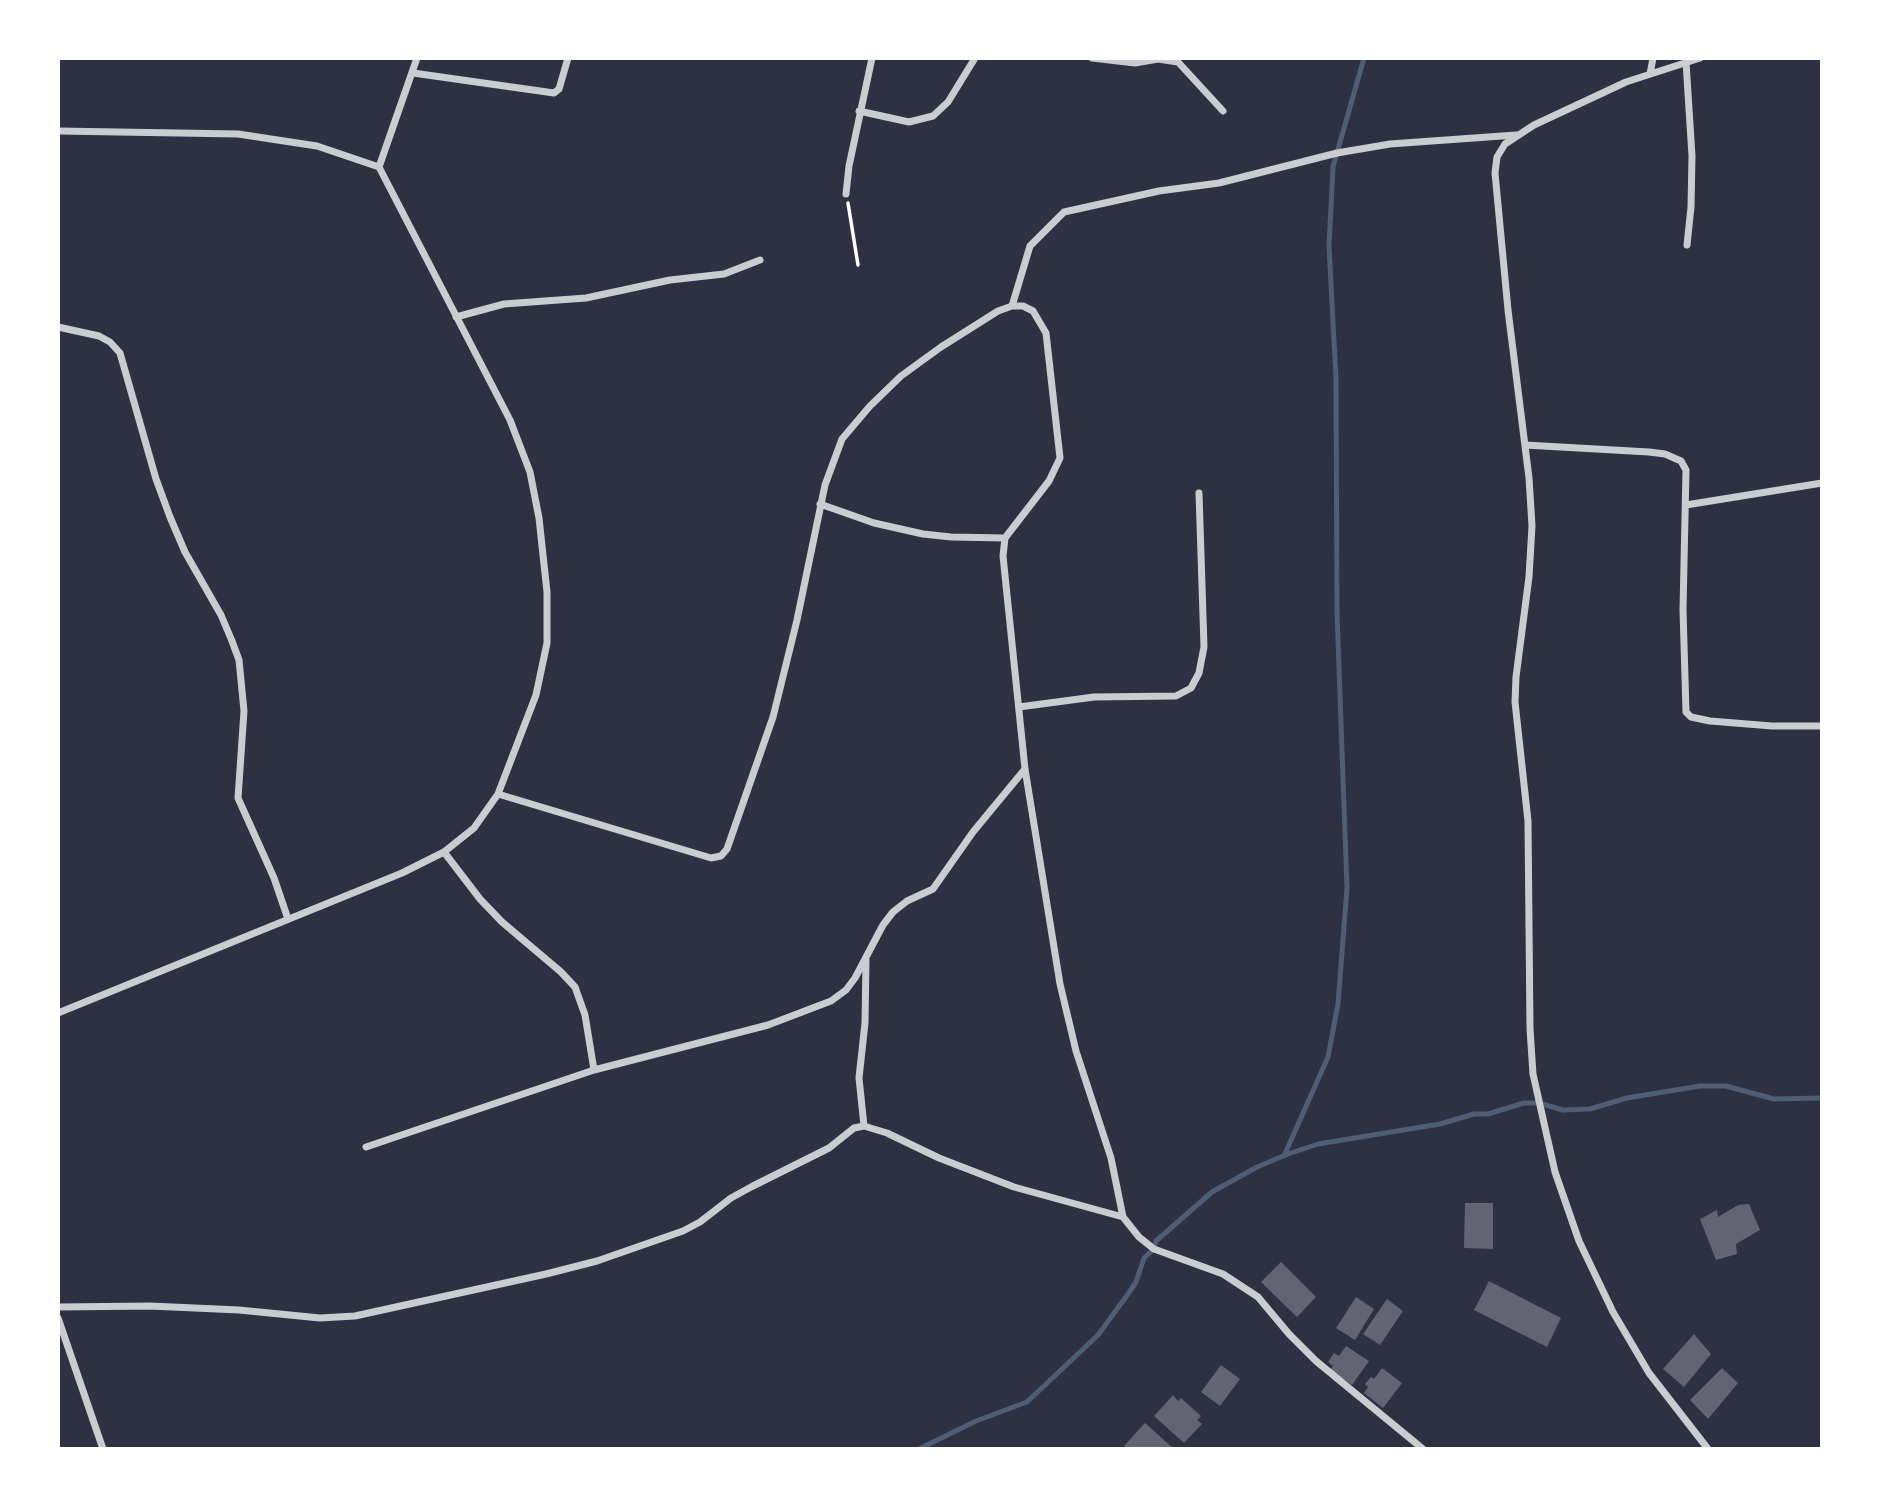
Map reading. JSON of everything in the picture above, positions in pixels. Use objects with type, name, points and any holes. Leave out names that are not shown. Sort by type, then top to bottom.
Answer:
[{"type":"street","points":[[379,167],[414,73],[417,58]]},
{"type":"street","points":[[414,73],[554,93],[559,89],[568,58]]},
{"type":"street","points":[[846,194],[859,111],[872,58]]},
{"type":"street","points":[[859,111],[909,122],[933,117],[948,102],[975,58]]},
{"type":"street","points":[[1092,58],[1135,63],[1158,59],[1178,62],[1223,111]]},
{"type":"street","points":[[1650,74],[1653,58]]},
{"type":"street","points":[[1700,58],[1618,86],[1516,135],[1505,144],[1497,158],[1495,173],[1532,526],[1515,702],[1528,821],[1530,1030],[1533,1074],[1555,1172],[1579,1241],[1613,1312],[1649,1373],[1708,1449]]},
{"type":"street","points":[[1686,62],[1692,156],[1687,245]]},
{"type":"street","points":[[58,131],[238,134],[317,146],[379,167],[510,420],[530,472],[539,519],[547,592],[547,643],[536,695],[498,794],[474,828],[444,852],[402,873],[58,1013]]},
{"type":"street","points":[[1012,306],[1030,246],[1063,212],[1159,191],[1219,183],[1337,153],[1390,144],[1516,135]]},
{"type":"street","points":[[456,317],[504,304],[586,298],[670,280],[724,274],[760,260]]},
{"type":"street","points":[[498,794],[711,858],[721,856],[727,849],[773,717],[797,620],[820,504],[842,439],[870,406],[901,376],[941,347],[998,311],[1012,306],[1023,306],[1033,311],[1040,318],[1046,333],[1060,458],[1049,481],[1005,538],[1003,556],[1025,769],[1060,984],[1076,1051],[1111,1158],[1123,1217],[1147,1245],[1223,1274],[1258,1297],[1316,1361],[1423,1449]]},
{"type":"street","points":[[58,327],[99,336],[110,342],[120,354],[156,479],[170,517],[185,552],[221,615],[232,641],[239,660],[244,711],[238,797],[274,878],[288,919]]},
{"type":"street","points":[[1525,445],[1649,452],[1675,457],[1681,461],[1686,470],[1683,610],[1686,712],[1691,717],[1710,721],[1772,726],[1822,726]]},
{"type":"street","points":[[1686,505],[1822,482]]},
{"type":"street","points":[[1018,707],[1094,697],[1176,696],[1191,688],[1199,674],[1204,648],[1199,493]]},
{"type":"street","points":[[820,504],[874,523],[923,534],[1005,538]]},
{"type":"street","points":[[366,1147],[594,1070],[768,1025],[831,1001],[846,990],[893,912],[906,901],[933,889],[973,832],[1025,769]]},
{"type":"street","points":[[444,852],[480,899],[502,922],[575,987],[585,1015],[594,1070]]},
{"type":"street","points":[[864,1126],[859,1078],[865,1023],[866,959]]},
{"type":"street","points":[[58,1307],[163,1307],[239,1310],[320,1318],[355,1316],[546,1274],[597,1261],[683,1231],[700,1222],[731,1198],[829,1148],[854,1128],[864,1126],[887,1133],[939,1158],[1014,1187],[1123,1217]]},
{"type":"street","points":[[58,1318],[103,1449]]},
{"type":"path","points":[[846,194],[858,265]]},
{"type":"building","points":[[1465,1203],[1493,1203],[1493,1249],[1464,1248]]},
{"type":"building","points":[[1749,1204],[1760,1230],[1736,1244],[1737,1254],[1716,1260],[1700,1219],[1717,1210],[1718,1217],[1738,1205]]},
{"type":"building","points":[[1281,1262],[1316,1297],[1297,1317],[1261,1282]]},
{"type":"building","points":[[1489,1281],[1561,1318],[1547,1347],[1474,1310]]},
{"type":"building","points":[[1356,1297],[1374,1309],[1355,1340],[1336,1328]]},
{"type":"building","points":[[1387,1299],[1403,1311],[1380,1345],[1363,1334]]},
{"type":"building","points":[[1694,1334],[1711,1354],[1684,1387],[1663,1369]]},
{"type":"building","points":[[1346,1346],[1369,1361],[1352,1385],[1330,1370],[1333,1366],[1328,1362],[1334,1353],[1339,1356]]},
{"type":"building","points":[[1221,1365],[1240,1379],[1220,1406],[1201,1392]]},
{"type":"building","points":[[1382,1368],[1402,1383],[1383,1408],[1364,1393],[1368,1387],[1365,1384],[1371,1377],[1374,1379]]},
{"type":"building","points":[[1722,1368],[1738,1383],[1708,1419],[1690,1400]]},
{"type":"building","points":[[1173,1395],[1178,1401],[1181,1398],[1201,1416],[1197,1420],[1202,1424],[1184,1443],[1154,1416]]},
{"type":"building","points":[[1145,1423],[1174,1449],[1128,1449],[1124,1446]]},
{"type":"waterway","points":[[1284,1156],[1328,1057],[1338,1004],[1347,888],[1337,613],[1336,379],[1329,246],[1333,167],[1364,58]]},
{"type":"waterway","points":[[919,1449],[976,1421],[1027,1402],[1098,1335],[1136,1282],[1144,1258],[1154,1249],[1156,1241],[1212,1192],[1257,1167],[1288,1154],[1318,1144],[1440,1124],[1524,1103],[1539,1103],[1563,1110],[1590,1109],[1627,1098],[1700,1086],[1726,1086],[1774,1099],[1822,1098]]}]
